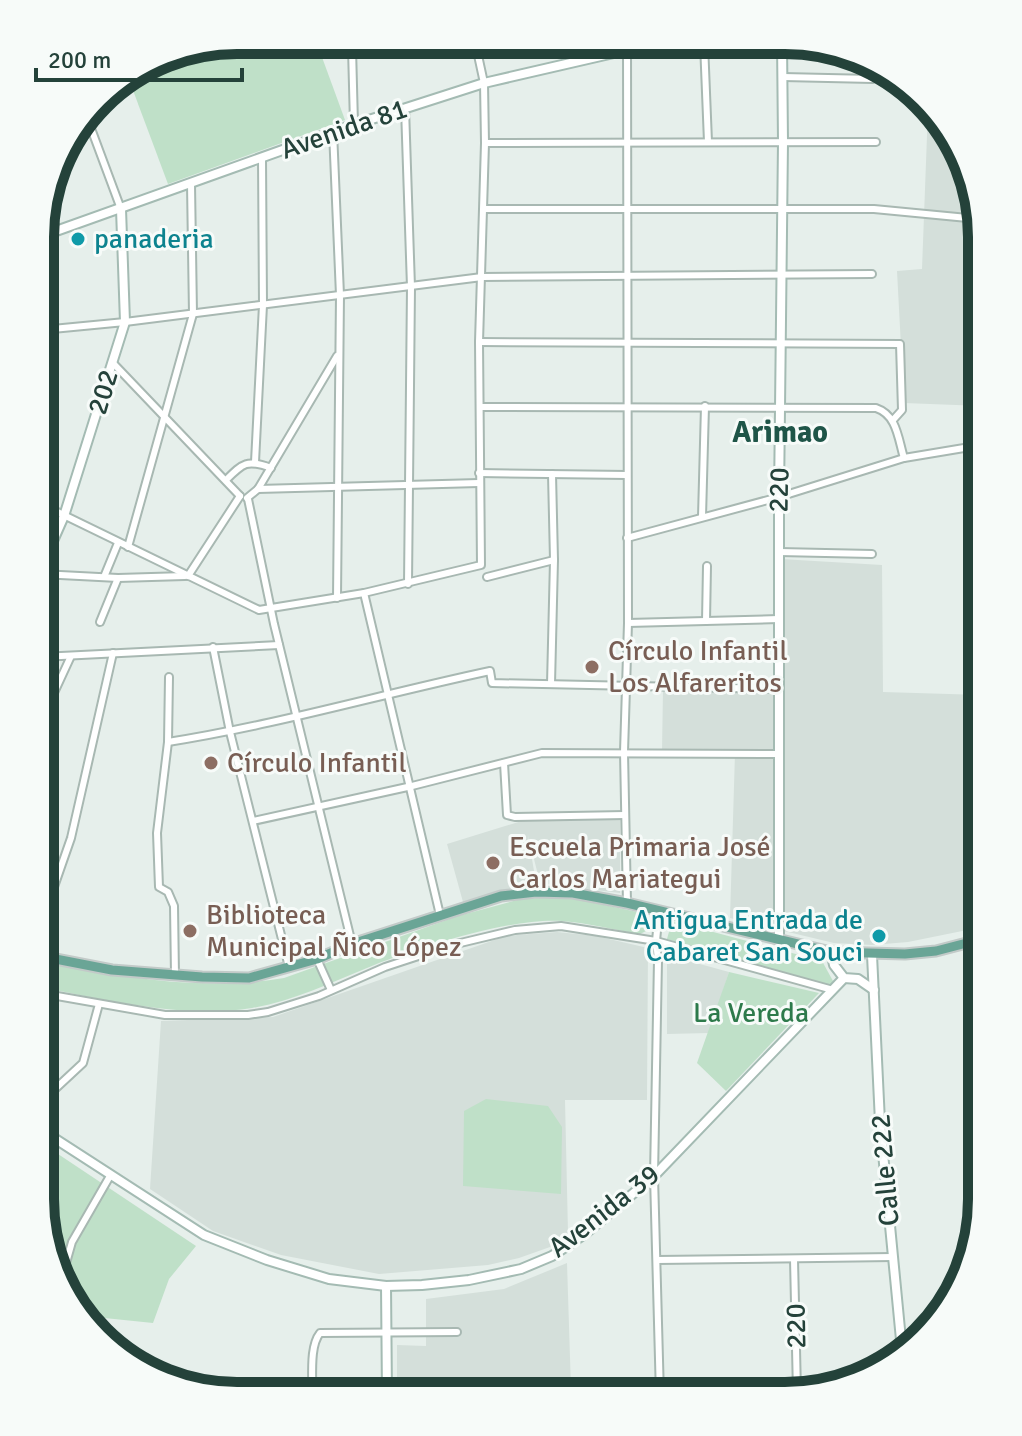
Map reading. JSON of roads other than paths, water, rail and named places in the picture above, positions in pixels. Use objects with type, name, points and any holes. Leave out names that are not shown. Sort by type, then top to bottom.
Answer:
[{"type":"main road","points":[[54,959],[112,970],[249,978],[317,959],[352,944],[501,896],[536,892],[573,893],[627,903],[831,952],[872,955],[936,951],[968,943]]},
{"type":"street","points":[[352,54],[354,124]]},
{"type":"street","points":[[54,511],[259,610],[364,593],[481,565],[479,342],[485,143],[484,83],[478,54]]},
{"type":"street","name":"Avenida 81","points":[[54,232],[354,124],[484,83],[599,54]]},
{"type":"street","points":[[627,54],[628,623],[624,752],[627,903]]},
{"type":"street","points":[[704,54],[708,142]]},
{"type":"street","name":"220","points":[[779,939],[782,54]]},
{"type":"street","points":[[783,77],[873,79]]},
{"type":"street","points":[[405,108],[411,287],[408,584]]},
{"type":"street","points":[[91,128],[121,209]]},
{"type":"street","points":[[333,131],[340,295],[337,598]]},
{"type":"street","points":[[485,143],[876,142]]},
{"type":"street","points":[[255,462],[263,305],[262,158]]},
{"type":"street","points":[[128,547],[193,314],[191,184]]},
{"type":"street","name":"202","points":[[54,540],[125,322],[121,209]]},
{"type":"street","points":[[484,209],[874,209],[967,218]]},
{"type":"street","points":[[54,329],[482,277],[872,274]]},
{"type":"street","points":[[479,342],[900,344],[902,410],[893,420]]},
{"type":"street","points":[[188,576],[244,497],[258,489],[338,354]]},
{"type":"street","points":[[112,362],[244,497],[352,944]]},
{"type":"street","points":[[702,517],[705,406]]},
{"type":"street","points":[[481,407],[876,408],[886,412],[893,420],[904,458]]},
{"type":"street","points":[[627,538],[779,497],[904,458],[968,447]]},
{"type":"street","points":[[226,480],[241,465],[255,462],[271,468]]},
{"type":"street","points":[[479,473],[627,475]]},
{"type":"street","points":[[551,684],[554,560],[552,474]]},
{"type":"street","points":[[258,489],[479,483]]},
{"type":"street","points":[[104,577],[118,543]]},
{"type":"street","points":[[779,552],[872,554]]},
{"type":"street","points":[[487,577],[554,560]]},
{"type":"street","points":[[706,621],[707,566]]},
{"type":"street","points":[[54,572],[118,578],[188,576]]},
{"type":"street","points":[[100,622],[118,578]]},
{"type":"street","points":[[364,593],[440,915]]},
{"type":"street","points":[[628,623],[779,619]]},
{"type":"street","points":[[54,657],[279,645]]},
{"type":"street","points":[[213,647],[230,732],[289,967]]},
{"type":"street","points":[[54,887],[71,838],[113,653]]},
{"type":"street","points":[[54,693],[71,656]]},
{"type":"street","points":[[168,742],[230,732],[490,671],[492,683],[779,689]]},
{"type":"street","points":[[169,677],[168,742],[157,833],[159,887],[168,892],[174,906],[175,976]]},
{"type":"street","points":[[253,821],[542,753],[779,754]]},
{"type":"street","points":[[504,763],[507,815],[625,815]]},
{"type":"street","points":[[659,910],[656,941],[654,1176],[660,1382]]},
{"type":"street","points":[[54,996],[165,1015],[248,1015],[268,1012],[452,945],[515,930],[561,926],[656,941],[833,990]]},
{"type":"street","points":[[831,952],[834,965],[844,978],[858,979],[874,990]]},
{"type":"street","name":"Calle 222","points":[[872,955],[880,1122],[901,1341]]},
{"type":"street","points":[[317,959],[331,990]]},
{"type":"street","points":[[858,979],[873,967]]},
{"type":"street","name":"Avenida 39","points":[[54,1138],[204,1235],[267,1260],[329,1279],[386,1286],[469,1280],[521,1269],[552,1256],[586,1233],[654,1176],[844,978]]},
{"type":"street","points":[[54,1090],[83,1063],[99,1004]]},
{"type":"street","points":[[66,1263],[72,1242],[110,1176]]},
{"type":"street","points":[[657,1260],[893,1257]]},
{"type":"street","name":"220","points":[[794,1259],[797,1381]]},
{"type":"street","points":[[386,1286],[387,1382]]},
{"type":"street","points":[[313,1382],[316,1338],[320,1333],[457,1332]]},
{"type":"place","name":"panaderia","points":[[78,239]]},
{"type":"place","name":"Círculo Infantil Los Alfareritos","points":[[592,667]]},
{"type":"place","name":"Círculo Infantil","points":[[211,763]]},
{"type":"place","name":"Escuela Primaria José Carlos Mariategui","points":[[493,863]]},
{"type":"place","name":"Biblioteca Municipal Ñico López","points":[[190,931]]},
{"type":"place","name":"Antigua Entrada de Cabaret San Souci","points":[[879,936]]},
{"type":"district","name":"Arimao","points":[[780,432]]},
{"type":"park label","name":"La Vereda","points":[[751,1013]]}]
